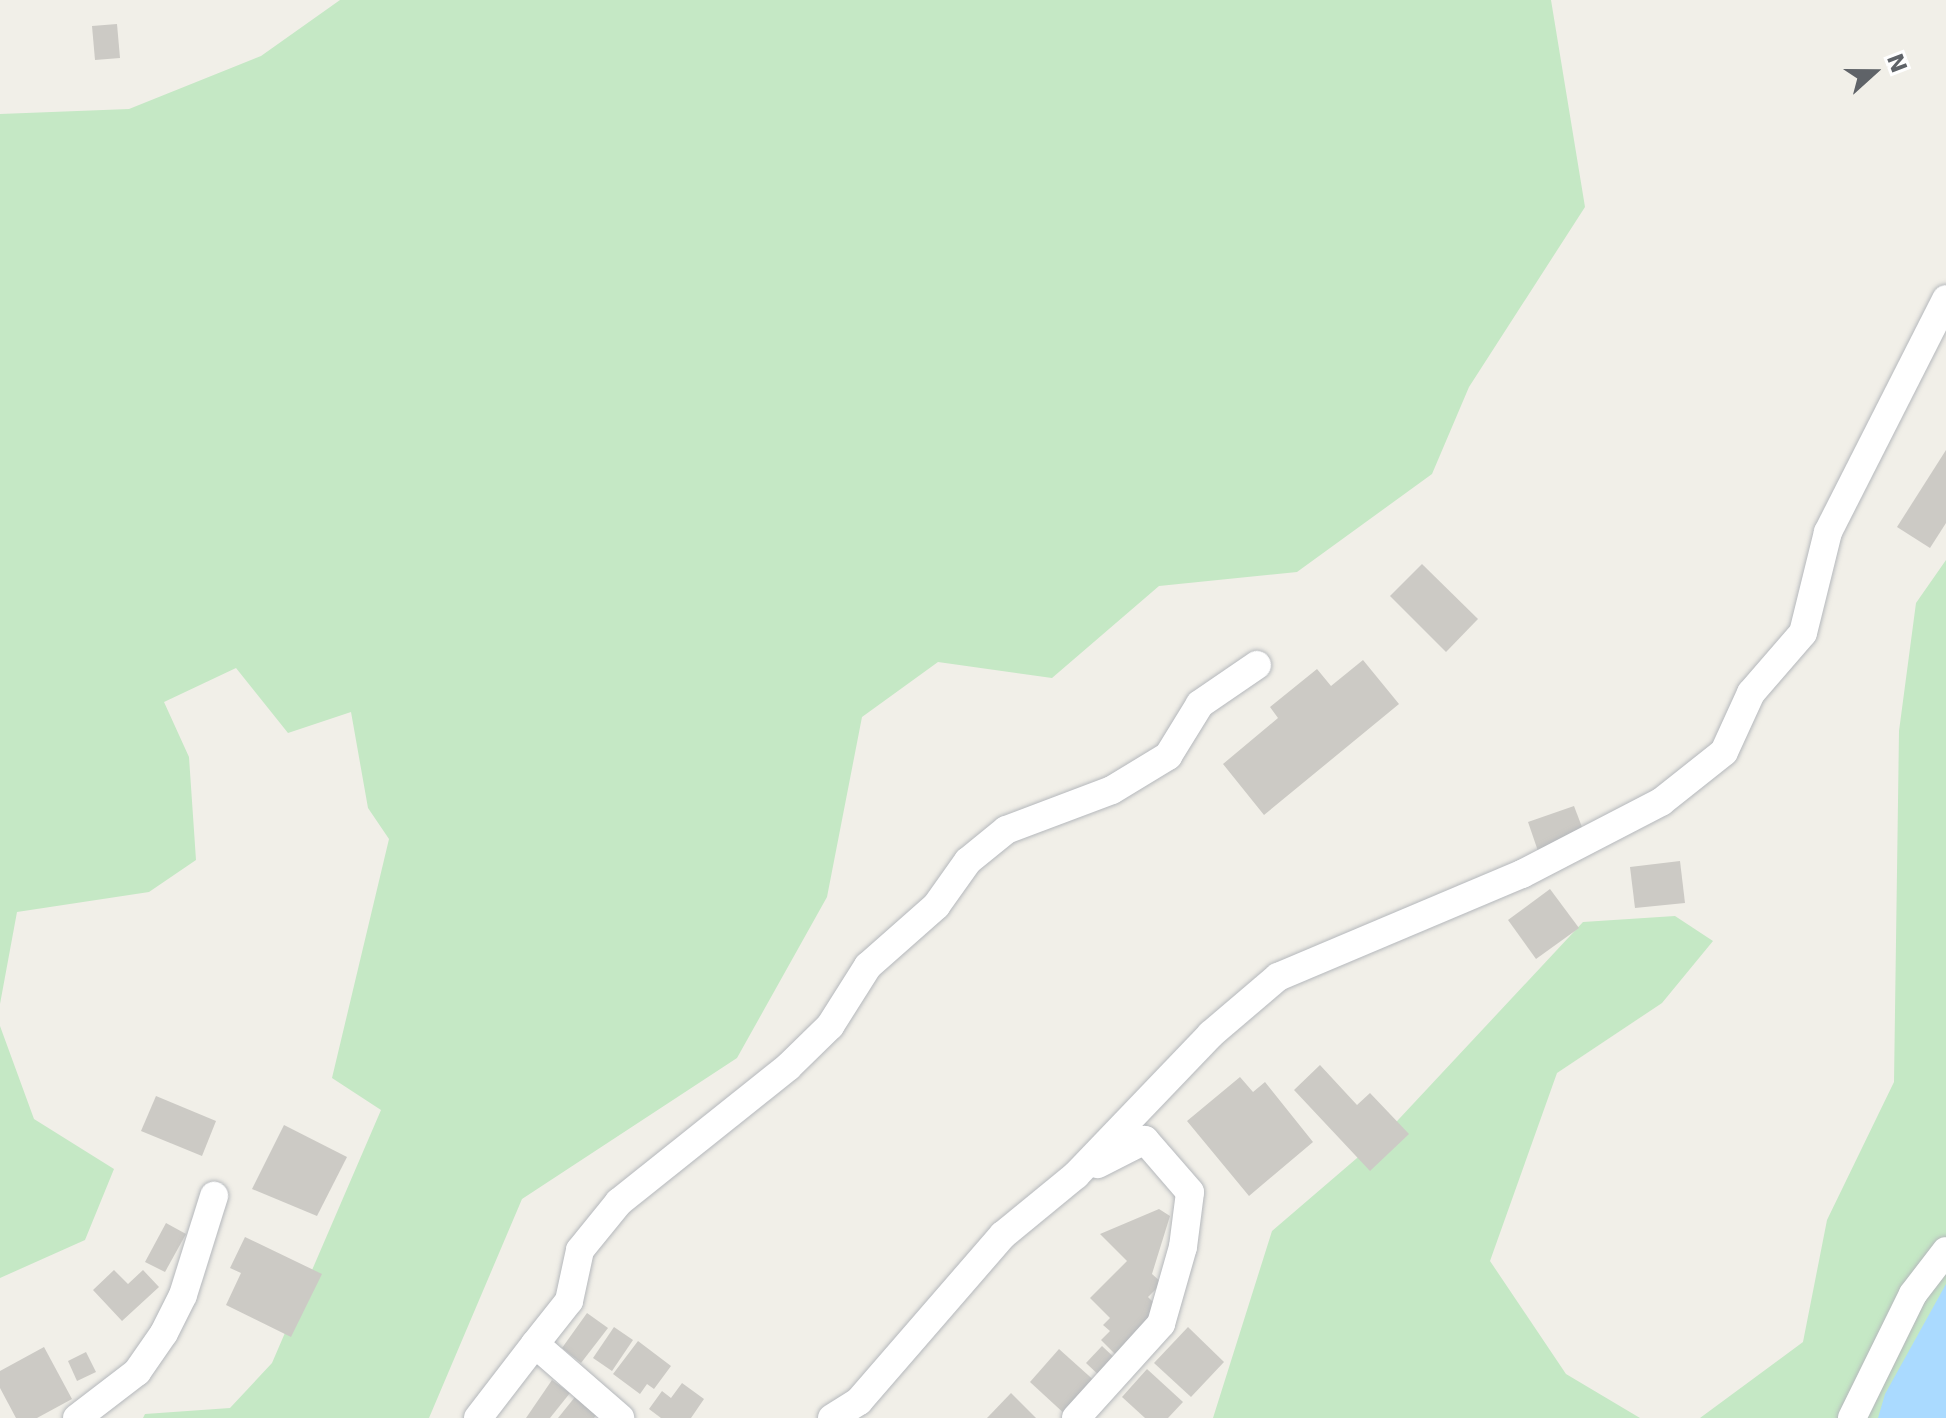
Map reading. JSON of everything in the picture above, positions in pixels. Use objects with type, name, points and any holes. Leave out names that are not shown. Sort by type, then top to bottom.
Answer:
[{"type":"street","points":[[832,1418],[859,1401],[1003,1235],[1076,1175],[1211,1034],[1278,977],[1522,874],[1661,802],[1724,752],[1751,693],[1803,633],[1828,532],[1946,299]]},
{"type":"street","points":[[478,1418],[569,1301],[580,1250],[619,1202],[788,1067],[830,1026],[868,966],[936,906],[968,861],[1006,830],[1112,790],[1168,756],[1200,704],[1257,665]]},
{"type":"street","points":[[1076,1175],[1145,1140],[1190,1192],[1183,1247],[1161,1324],[1076,1418]]},
{"type":"street","points":[[77,1418],[137,1372],[164,1333],[183,1295],[214,1196]]},
{"type":"street","points":[[1852,1418],[1913,1294],[1946,1251]]},
{"type":"street","points":[[535,1344],[620,1418]]},
{"type":"green space","points":[[340,0],[1551,0],[1585,207],[1469,387],[1432,474],[1297,572],[1159,586],[1052,678],[938,662],[862,717],[827,897],[737,1058],[522,1199],[429,1418],[143,1418],[145,1414],[230,1408],[272,1363],[381,1110],[332,1078],[389,839],[368,808],[351,712],[288,733],[236,668],[164,702],[189,757],[196,860],[149,892],[17,912],[0,1004],[0,114],[129,109],[261,56]]},
{"type":"green space","points":[[1946,560],[1946,1418],[1700,1418],[1803,1342],[1827,1220],[1894,1082],[1899,731],[1916,603]]},
{"type":"green space","points":[[1675,916],[1713,941],[1662,1003],[1557,1073],[1490,1261],[1566,1374],[1640,1418],[1213,1418],[1272,1231],[1385,1134],[1583,922]]},
{"type":"green space","points":[[0,1026],[34,1119],[114,1169],[85,1240],[0,1278]]},
{"type":"water","points":[[1946,1284],[1946,1418],[1878,1418],[1885,1394]]},
{"type":"building","points":[[117,24],[120,58],[95,60],[92,26]]},
{"type":"building","points":[[1946,450],[1946,523],[1930,548],[1897,527]]},
{"type":"building","points":[[1422,564],[1478,619],[1446,652],[1390,596]]},
{"type":"building","points":[[1363,660],[1399,704],[1264,815],[1223,764],[1278,718],[1270,707],[1317,669],[1331,686]]},
{"type":"building","points":[[1574,806],[1585,835],[1538,851],[1528,822]]},
{"type":"building","points":[[1680,861],[1685,903],[1635,908],[1630,867]]},
{"type":"building","points":[[1550,889],[1579,928],[1536,959],[1508,920]]},
{"type":"building","points":[[1320,1065],[1357,1105],[1370,1093],[1409,1134],[1370,1171],[1294,1090]]},
{"type":"building","points":[[1240,1077],[1253,1092],[1265,1082],[1313,1142],[1249,1196],[1187,1121]]},
{"type":"building","points":[[156,1096],[216,1121],[202,1156],[141,1131]]},
{"type":"building","points":[[284,1125],[347,1157],[317,1216],[252,1189]]},
{"type":"building","points":[[1159,1209],[1170,1216],[1152,1274],[1162,1283],[1148,1297],[1162,1311],[1117,1356],[1101,1340],[1110,1331],[1103,1325],[1110,1318],[1090,1298],[1127,1261],[1100,1234]]},
{"type":"building","points":[[166,1223],[186,1234],[165,1272],[145,1262]]},
{"type":"building","points":[[245,1237],[322,1274],[291,1337],[226,1305],[241,1273],[230,1268]]},
{"type":"building","points":[[114,1270],[128,1284],[143,1270],[159,1287],[122,1321],[93,1290]]},
{"type":"building","points":[[587,1313],[608,1328],[581,1363],[562,1348]]},
{"type":"building","points":[[614,1327],[633,1340],[612,1371],[593,1358]]},
{"type":"building","points":[[1188,1327],[1224,1362],[1191,1397],[1154,1363]]},
{"type":"building","points":[[638,1341],[671,1366],[654,1389],[647,1384],[640,1394],[613,1374]]},
{"type":"building","points":[[1102,1346],[1119,1362],[1103,1379],[1086,1363]]},
{"type":"building","points":[[44,1347],[72,1399],[37,1418],[16,1418],[0,1388],[0,1371]]},
{"type":"building","points":[[1059,1349],[1098,1384],[1068,1417],[1030,1382]]},
{"type":"building","points":[[86,1352],[96,1372],[77,1381],[68,1361]]},
{"type":"building","points":[[1147,1369],[1183,1402],[1168,1418],[1145,1418],[1122,1397]]},
{"type":"building","points":[[552,1380],[570,1393],[550,1418],[526,1418]]},
{"type":"building","points":[[682,1383],[704,1399],[691,1418],[661,1418],[649,1409],[662,1391],[671,1398]]},
{"type":"building","points":[[579,1392],[601,1410],[594,1418],[558,1418]]},
{"type":"building","points":[[1011,1393],[1036,1418],[987,1418]]}]
